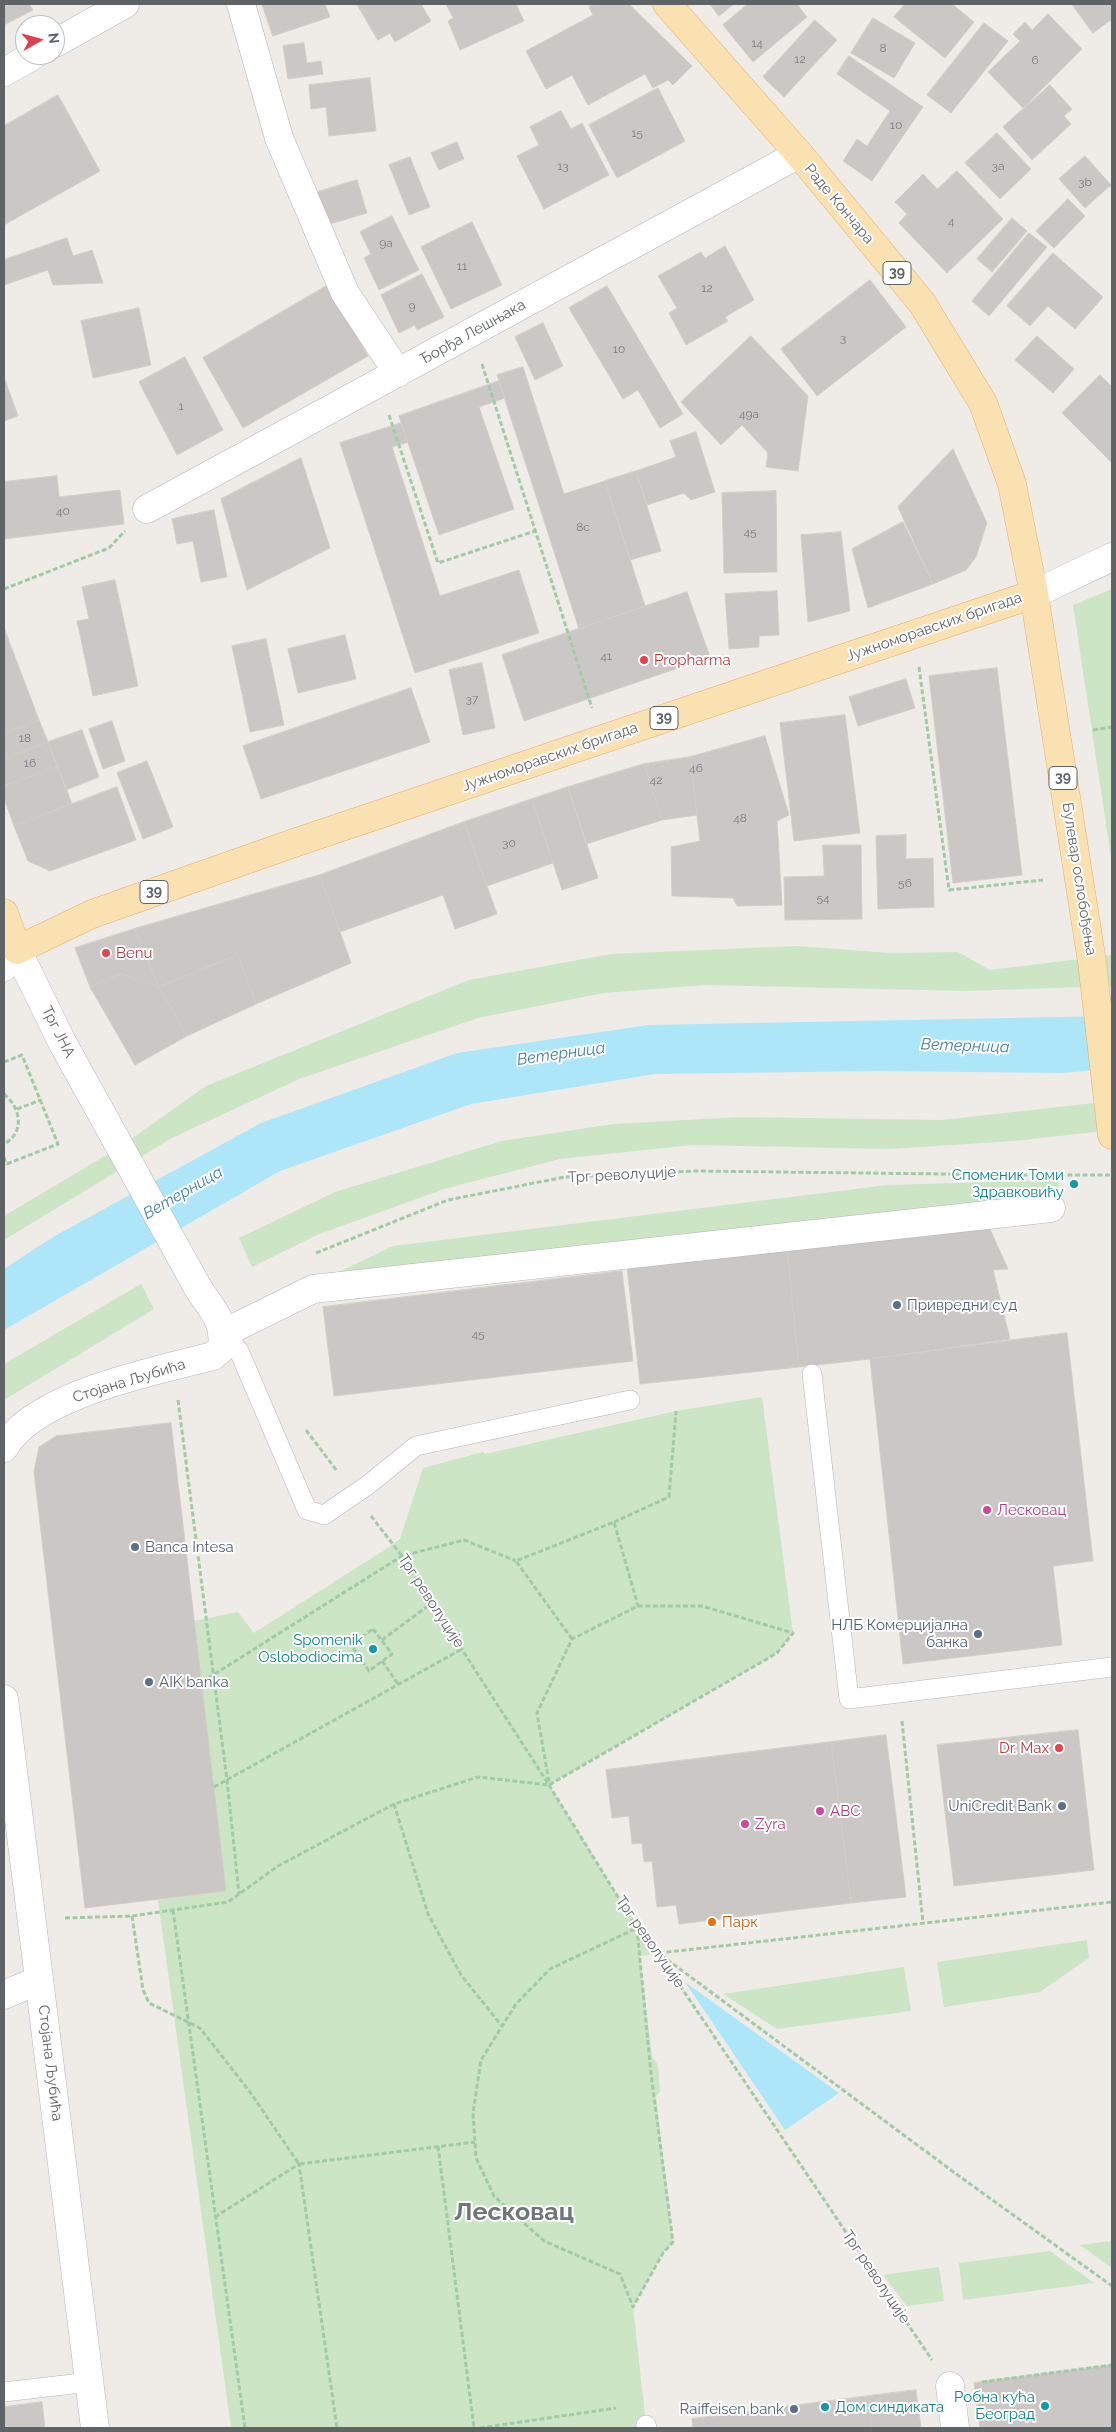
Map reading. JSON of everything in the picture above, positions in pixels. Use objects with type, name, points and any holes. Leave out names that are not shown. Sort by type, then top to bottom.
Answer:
[{"type":"main road","name":"Раде Кончара","points":[[667,4],[799,154],[922,303],[983,403],[1012,484],[1034,594]]},
{"type":"main road","name":"Јужноморавских бригада","points":[[10,958],[92,914],[602,739],[1034,594]]},
{"type":"main road","name":"Булевар ослобођења","points":[[1034,594],[1092,962],[1112,1134]]},
{"type":"main road","name":"Трг ЈНА","points":[[4,913],[10,958]]},
{"type":"street","points":[[65,37],[125,4]]},
{"type":"street","points":[[241,4],[279,138],[345,293],[388,378]]},
{"type":"street","points":[[4,72],[16,65]]},
{"type":"street","name":"Ђорђа Лешњака","points":[[147,509],[799,154]]},
{"type":"street","name":"Јужноморавских бригада","points":[[1034,594],[1112,557]]},
{"type":"street","name":"Трг ЈНА","points":[[10,958],[62,1042],[198,1288],[212,1308],[224,1333]]},
{"type":"street","points":[[224,1333],[313,1289],[1051,1208]]},
{"type":"street","name":"Стојана Љубића","points":[[4,1448],[24,1426],[51,1407],[100,1387],[213,1356],[222,1348],[224,1333]]},
{"type":"street","name":"Стојана Љубића","points":[[4,1699],[95,2428]]},
{"type":"street","points":[[4,1995],[39,1980]]},
{"type":"street","points":[[950,2386],[955,2428]]},
{"type":"lane","points":[[224,1333],[239,1351],[307,1510],[324,1515],[355,1495],[416,1446],[630,1400]]},
{"type":"lane","points":[[812,1374],[849,1699],[1112,1667]]},
{"type":"lane","points":[[4,2392],[90,2382]]},
{"type":"path","points":[[472,333],[602,739]]},
{"type":"path","points":[[388,378],[438,564],[535,530]]},
{"type":"path","points":[[4,589],[108,548],[147,509]]},
{"type":"path","points":[[914,634],[949,890],[1043,880]]},
{"type":"path","points":[[1093,730],[1112,727]]},
{"type":"path","points":[[4,1062],[22,1055],[58,1144],[5,1165],[4,1158]]},
{"type":"path","points":[[4,1094],[16,1108],[18,1126],[14,1135],[4,1144]]},
{"type":"path","points":[[16,1108],[41,1100]]},
{"type":"path","name":"Трг револуције","points":[[310,1256],[448,1200],[565,1177],[696,1171],[1017,1175]]},
{"type":"path","points":[[1062,1175],[1112,1175]]},
{"type":"path","points":[[177,1396],[227,1780],[239,1894]]},
{"type":"path","points":[[516,1561],[614,1522],[669,1497],[676,1410]]},
{"type":"path","name":"Трг револуције","points":[[303,1426],[402,1556],[549,1785],[637,1928],[658,1953],[950,2386]]},
{"type":"path","points":[[614,1522],[638,1606]]},
{"type":"path","points":[[202,1682],[402,1556],[464,1540],[516,1561],[572,1638]]},
{"type":"path","points":[[382,1640],[432,1603]]},
{"type":"path","points":[[32,1919],[132,1916],[228,1902],[278,1866],[394,1804],[478,1777],[549,1785],[777,1653],[793,1633],[702,1606],[638,1606],[572,1638],[537,1713],[549,1785]]},
{"type":"path","points":[[373,1629],[382,1640],[392,1654],[369,1671],[351,1645],[373,1629]]},
{"type":"path","points":[[214,1787],[462,1649]]},
{"type":"path","points":[[382,1661],[398,1684]]},
{"type":"path","points":[[899,1693],[923,1923]]},
{"type":"path","points":[[394,1804],[428,1914],[461,1975],[501,2025]]},
{"type":"path","points":[[658,1953],[1112,1902]]},
{"type":"path","points":[[173,1910],[245,2428]]},
{"type":"path","points":[[132,1916],[143,1990],[149,2003],[200,2028],[250,2092],[299,2164],[337,2428]]},
{"type":"path","points":[[637,1928],[651,2074],[673,2242],[663,2253],[633,2307],[620,2274],[544,2241],[494,2196],[476,2158],[473,2113],[481,2060],[501,2025],[516,2004],[550,1969],[637,1928]]},
{"type":"path","points":[[658,1953],[966,2181],[1112,2286]]},
{"type":"path","points":[[215,2217],[299,2164],[475,2142]]},
{"type":"path","points":[[438,2146],[474,2428]]},
{"type":"path","points":[[950,2386],[1112,2364]]},
{"type":"path","points":[[480,2428],[616,2408]]},
{"type":"green space","points":[[1112,589],[1112,864],[1073,605]]},
{"type":"green space","points":[[797,946],[889,953],[958,952],[990,970],[1112,955],[1112,986],[967,991],[705,985],[604,993],[478,1018],[299,1079],[172,1138],[4,1240],[4,1216],[120,1147],[206,1086],[469,980],[611,954]]},
{"type":"green space","points":[[1112,1101],[1112,1130],[1015,1141],[889,1149],[692,1145],[560,1159],[444,1189],[317,1235],[252,1267],[239,1238],[335,1192],[502,1141],[613,1124],[740,1117],[942,1120]]},
{"type":"green space","points":[[1058,1180],[1060,1200],[314,1284],[393,1246],[888,1185]]},
{"type":"green space","points":[[141,1284],[154,1309],[4,1400],[4,1364]]},
{"type":"green space","points":[[762,1397],[793,1633],[777,1653],[549,1785],[637,1928],[658,1953],[640,1956],[652,2057],[658,2065],[660,2092],[656,2096],[673,2242],[663,2253],[633,2307],[646,2425],[626,2428],[231,2428],[158,1900],[226,1891],[194,1621],[238,1612],[254,1633],[389,1547],[400,1539],[423,1468],[483,1452],[485,1454],[676,1411]]},
{"type":"green space","points":[[1087,1940],[1089,1958],[1040,1992],[944,2007],[937,1962]]},
{"type":"green space","points":[[904,1967],[911,2011],[777,2029],[723,1994]]},
{"type":"green space","points":[[1112,2241],[1112,2268],[1080,2245]]},
{"type":"green space","points":[[1050,2251],[1094,2283],[963,2300],[959,2263]]},
{"type":"green space","points":[[939,2267],[944,2301],[907,2306],[883,2275]]},
{"type":"water","name":"Ветерница","points":[[1112,1016],[1112,1069],[1061,1073],[879,1071],[655,1074],[471,1104],[280,1171],[4,1330],[4,1269],[53,1237],[261,1123],[457,1053],[649,1025]]},
{"type":"water","points":[[685,1982],[839,2093],[785,2130]]},
{"type":"building","points":[[4,4],[29,4],[33,10],[23,15],[15,15],[15,19],[4,25]]},
{"type":"building","points":[[262,4],[325,4],[330,17],[273,36]]},
{"type":"building","points":[[357,4],[421,4],[431,21],[395,42],[390,33],[378,40]]},
{"type":"building","points":[[446,4],[516,4],[524,21],[460,50],[448,21],[453,18]]},
{"type":"building","points":[[596,4],[629,4],[692,66],[673,85],[668,80],[653,88],[645,74],[588,105],[572,75],[546,89],[526,51],[593,15],[589,7]]},
{"type":"building","points":[[710,4],[734,4],[719,16]]},
{"type":"building","points":[[748,4],[797,4],[807,17],[753,62],[723,25]]},
{"type":"building","points":[[905,4],[952,4],[974,22],[945,58],[894,17]]},
{"type":"building","points":[[1072,4],[1112,4],[1112,19],[1093,33]]},
{"type":"building","points":[[1048,14],[1082,49],[1023,108],[988,72],[1020,41],[1013,34],[1025,22],[1032,30]]},
{"type":"building","points":[[873,18],[915,43],[894,78],[851,53]]},
{"type":"building","points":[[815,20],[837,40],[784,97],[763,77]]},
{"type":"building","points":[[984,23],[1008,41],[951,113],[927,95]]},
{"type":"building","points":[[304,43],[307,63],[321,61],[323,74],[288,79],[283,46]]},
{"type":"building","points":[[849,56],[923,107],[872,181],[843,161],[857,139],[867,146],[890,111],[837,74]]},
{"type":"building","points":[[370,78],[376,131],[329,136],[326,107],[311,109],[309,85]]},
{"type":"building","points":[[1050,85],[1072,109],[1064,116],[1071,124],[1032,160],[1003,127]]},
{"type":"building","points":[[658,88],[685,141],[617,178],[589,125]]},
{"type":"building","points":[[58,95],[100,171],[4,225],[4,126]]},
{"type":"building","points":[[561,111],[571,129],[582,123],[609,175],[544,209],[517,156],[539,145],[530,127]]},
{"type":"building","points":[[997,133],[1031,169],[1000,199],[965,163]]},
{"type":"building","points":[[457,142],[464,159],[439,170],[431,153]]},
{"type":"building","points":[[1085,156],[1111,185],[1085,208],[1059,179]]},
{"type":"building","points":[[410,157],[430,207],[409,215],[389,165]]},
{"type":"building","points":[[957,171],[1003,219],[947,273],[899,223],[907,214],[895,202],[923,174],[937,189]]},
{"type":"building","points":[[357,180],[367,213],[323,226],[314,193]]},
{"type":"building","points":[[1068,199],[1085,216],[1054,248],[1036,231]]},
{"type":"building","points":[[392,216],[419,270],[379,290],[364,258],[371,254],[360,232]]},
{"type":"building","points":[[1012,218],[1027,231],[992,272],[977,259]]},
{"type":"building","points":[[472,222],[502,285],[451,309],[421,247]]},
{"type":"building","points":[[1029,233],[1047,247],[989,316],[972,301]]},
{"type":"building","points":[[67,238],[73,256],[92,250],[103,283],[53,285],[48,270],[4,285],[4,260]]},
{"type":"building","points":[[725,246],[754,300],[725,317],[728,321],[686,345],[669,313],[677,308],[658,276],[701,252],[705,258]]},
{"type":"building","points":[[1053,253],[1103,297],[1075,329],[1048,306],[1030,326],[1007,306]]},
{"type":"building","points":[[422,274],[444,317],[417,330],[415,325],[399,333],[381,295]]},
{"type":"building","points":[[870,280],[906,327],[817,396],[781,349]]},
{"type":"building","points":[[328,285],[368,356],[243,428],[203,358]]},
{"type":"building","points":[[607,286],[683,414],[660,428],[638,390],[623,399],[569,308]]},
{"type":"building","points":[[139,308],[151,365],[93,378],[81,321]]},
{"type":"building","points":[[543,323],[563,366],[535,380],[515,337]]},
{"type":"building","points":[[751,336],[808,396],[798,471],[766,467],[768,453],[742,425],[721,445],[681,402]]},
{"type":"building","points":[[1037,336],[1074,369],[1053,393],[1015,360]]},
{"type":"building","points":[[185,357],[223,430],[177,455],[139,382]]},
{"type":"building","points":[[523,367],[564,494],[605,481],[645,606],[579,629],[497,375]]},
{"type":"building","points":[[1100,375],[1112,387],[1112,463],[1062,413]]},
{"type":"building","points":[[4,377],[18,416],[4,421]]},
{"type":"building","points":[[499,381],[505,398],[479,407],[514,509],[439,535],[399,416]]},
{"type":"building","points":[[401,423],[408,442],[392,447],[440,596],[519,570],[539,633],[415,673],[340,443]]},
{"type":"building","points":[[696,432],[715,492],[691,500],[684,493],[647,505],[636,471],[676,457],[670,441]]},
{"type":"building","points":[[953,449],[987,523],[976,557],[966,570],[933,584],[898,507]]},
{"type":"building","points":[[301,458],[330,548],[247,590],[221,499]]},
{"type":"building","points":[[636,471],[661,551],[630,560],[605,481]]},
{"type":"building","points":[[57,476],[59,497],[120,490],[124,524],[4,539],[4,482]]},
{"type":"building","points":[[776,491],[777,572],[724,573],[722,493]]},
{"type":"building","points":[[214,510],[227,577],[201,582],[193,541],[177,544],[172,519]]},
{"type":"building","points":[[903,522],[933,584],[868,608],[852,549]]},
{"type":"building","points":[[841,532],[850,611],[808,622],[801,535]]},
{"type":"building","points":[[115,580],[138,686],[93,696],[77,621],[89,619],[82,587]]},
{"type":"building","points":[[777,591],[779,635],[759,636],[759,647],[729,649],[725,594]]},
{"type":"building","points":[[687,592],[710,657],[524,721],[502,655]]},
{"type":"building","points":[[4,628],[39,720],[4,734]]},
{"type":"building","points":[[345,635],[356,679],[298,693],[288,649]]},
{"type":"building","points":[[266,639],[284,725],[250,732],[232,646]]},
{"type":"building","points":[[482,663],[495,728],[463,735],[449,670]]},
{"type":"building","points":[[997,668],[1022,875],[953,883],[929,676]]},
{"type":"building","points":[[906,679],[915,708],[858,726],[849,697]]},
{"type":"building","points":[[411,688],[430,742],[261,799],[243,746]]},
{"type":"building","points":[[845,715],[860,833],[794,841],[780,723]]},
{"type":"building","points":[[39,720],[48,742],[4,759],[4,734]]},
{"type":"building","points":[[112,721],[125,761],[103,769],[89,729]]},
{"type":"building","points":[[82,730],[99,777],[66,790],[48,742]]},
{"type":"building","points":[[765,736],[789,815],[777,821],[782,905],[737,906],[733,898],[672,896],[671,847],[700,841],[690,757]]},
{"type":"building","points":[[48,742],[58,767],[4,786],[4,759]]},
{"type":"building","points":[[690,757],[697,815],[662,820],[644,764]]},
{"type":"building","points":[[147,761],[173,827],[143,839],[117,773]]},
{"type":"building","points":[[644,764],[662,820],[586,844],[568,787]]},
{"type":"building","points":[[58,767],[72,804],[14,826],[4,798],[4,786]]},
{"type":"building","points":[[117,787],[136,840],[50,871],[28,861],[14,826]]},
{"type":"building","points":[[568,787],[598,878],[562,890],[532,799]]},
{"type":"building","points":[[532,799],[553,863],[487,886],[464,822]]},
{"type":"building","points":[[464,822],[497,914],[455,929],[443,895],[340,932],[320,875]]},
{"type":"building","points":[[906,835],[906,859],[933,858],[934,907],[878,909],[876,836]]},
{"type":"building","points":[[823,845],[861,845],[862,919],[785,920],[784,877],[824,876]]},
{"type":"building","points":[[320,875],[351,963],[256,1004],[238,955],[159,987],[134,929]]},
{"type":"building","points":[[134,929],[159,987],[122,974],[90,987],[75,948]]},
{"type":"building","points":[[238,955],[256,1004],[187,1036],[159,987]]},
{"type":"building","points":[[122,974],[159,987],[187,1036],[135,1065],[90,987]]},
{"type":"building","name":"Привредни суд","points":[[989,1227],[1008,1269],[993,1270],[1010,1339],[799,1367],[787,1250]]},
{"type":"building","points":[[787,1250],[799,1367],[640,1384],[627,1267]]},
{"type":"building","points":[[622,1271],[633,1361],[334,1396],[323,1307]]},
{"type":"building","name":"Лесковац","points":[[1067,1333],[1093,1561],[1053,1566],[1062,1645],[903,1664],[870,1359]]},
{"type":"building","points":[[171,1423],[226,1891],[85,1908],[34,1472],[39,1447],[56,1436]]},
{"type":"building","points":[[1078,1730],[1094,1870],[954,1886],[937,1745]]},
{"type":"building","points":[[886,1735],[906,1897],[851,1903],[831,1742]]},
{"type":"building","points":[[831,1742],[851,1903],[679,1924],[676,1905],[657,1907],[652,1861],[644,1862],[642,1843],[632,1844],[629,1816],[612,1818],[606,1770]]},
{"type":"building","name":"Робна кућа Београд","points":[[1112,2365],[1112,2428],[980,2428],[974,2383]]},
{"type":"building","points":[[916,2390],[921,2428],[872,2428],[868,2396]]},
{"type":"building","name":"Дом синдиката","points":[[868,2396],[872,2428],[693,2428],[692,2419]]},
{"type":"building","points":[[42,2402],[45,2428],[4,2428],[4,2407]]},
{"type":"place","name":"Propharma","points":[[644,660]]},
{"type":"place","name":"Benu","points":[[106,953]]},
{"type":"place","name":"Споменик Томи Здравковићу","points":[[1074,1184]]},
{"type":"place","name":"Привредни суд","points":[[897,1305]]},
{"type":"place","name":"Лесковац","points":[[987,1510]]},
{"type":"place","name":"Banca Intesa","points":[[135,1547]]},
{"type":"place","name":"НЛБ Комерцијална банка","points":[[978,1634]]},
{"type":"place","name":"Spomenik Oslobodiocima","points":[[373,1649]]},
{"type":"place","name":"AIK banka","points":[[149,1682]]},
{"type":"place","name":"Dr. Max","points":[[1059,1748]]},
{"type":"place","name":"UniCredit Bank","points":[[1062,1806]]},
{"type":"place","name":"ABC","points":[[820,1811]]},
{"type":"place","name":"Zyra","points":[[745,1824]]},
{"type":"place","name":"Парк","points":[[712,1922]]},
{"type":"place","name":"Робна кућа Београд","points":[[1045,2406]]},
{"type":"place","name":"Дом синдиката","points":[[825,2407]]},
{"type":"place","name":"Raiffeisen bank","points":[[794,2409]]},
{"type":"district","name":"Лесковац","points":[[514,2212]]}]
